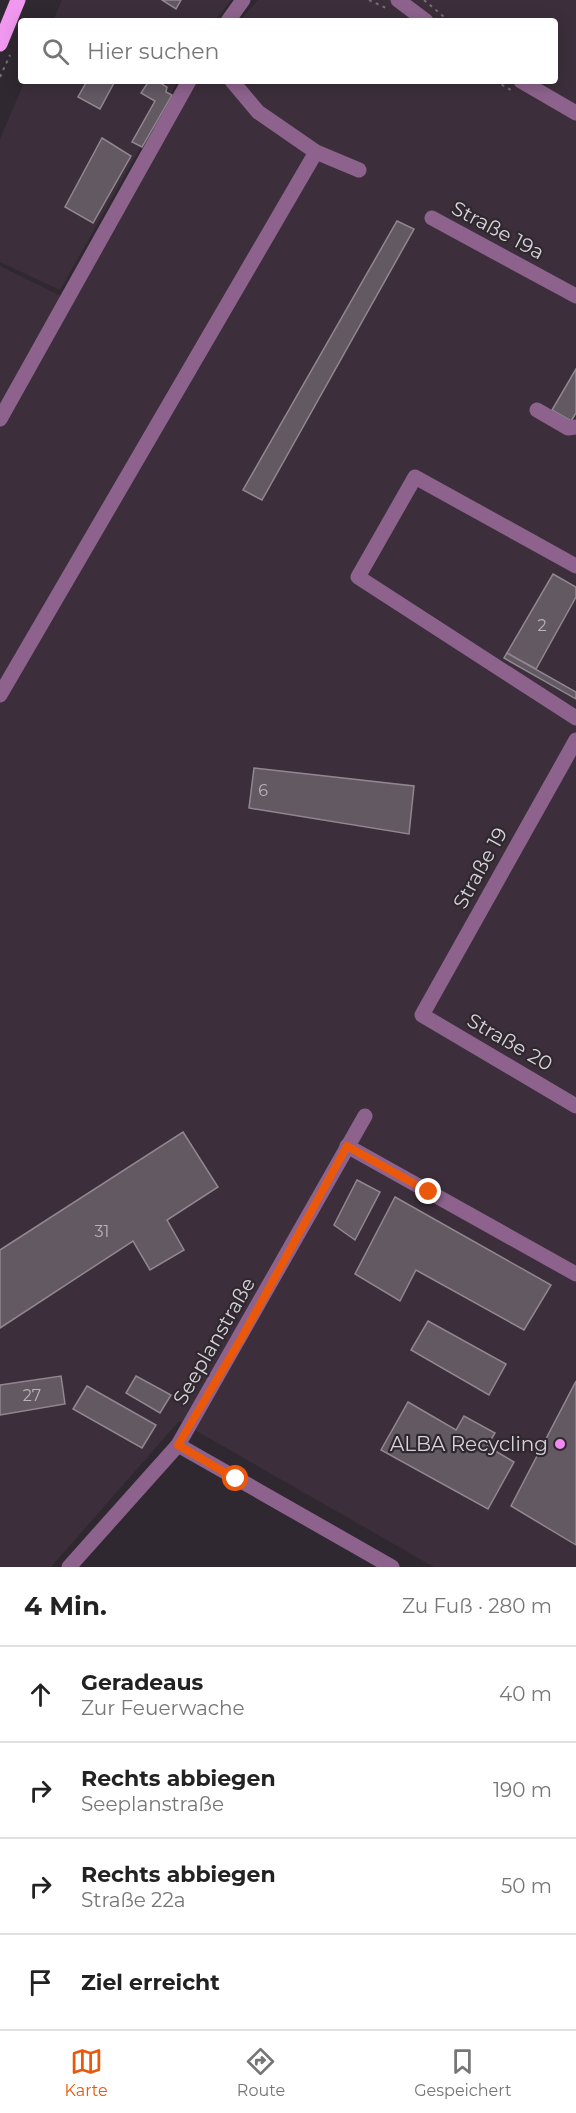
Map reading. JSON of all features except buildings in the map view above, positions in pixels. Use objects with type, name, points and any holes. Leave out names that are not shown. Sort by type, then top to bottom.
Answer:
[{"type":"main road","points":[[0,44],[18,0]]},
{"type":"street","points":[[230,18],[243,0]]},
{"type":"street","points":[[395,5],[420,18]]},
{"type":"street","points":[[0,419],[187,84]]},
{"type":"street","points":[[235,84],[258,112],[316,152],[359,170]]},
{"type":"street","points":[[526,84],[576,113]]},
{"type":"street","points":[[0,695],[316,152]]},
{"type":"street","name":"Straße 19a","points":[[432,218],[576,296]]},
{"type":"street","points":[[537,410],[568,428],[576,428]]},
{"type":"street","points":[[576,566],[415,477],[358,577],[576,718]]},
{"type":"street","name":"Straße 19","points":[[422,1015],[576,740]]},
{"type":"street","name":"Straße 20","points":[[422,1015],[576,1106]]},
{"type":"street","name":"Seeplanstraße","points":[[69,1567],[178,1445],[242,1337],[365,1116]]},
{"type":"street","points":[[347,1146],[576,1274]]},
{"type":"street","points":[[178,1445],[392,1567]]},
{"type":"path","points":[[369,0],[395,5]]},
{"type":"path","points":[[424,0],[445,18]]},
{"type":"shaded area","points":[[62,0],[231,0],[217,18],[54,18]]},
{"type":"shaded area","points":[[258,0],[576,0],[576,1567],[434,1567],[179,1421],[51,1567],[0,1567],[0,266],[69,300],[196,84],[558,84],[558,18],[242,18]]},
{"type":"shaded area","points":[[24,84],[176,84],[60,290],[0,262],[0,139]]},
{"type":"place","name":"ALBA Recycling","points":[[560,1444]]},
{"type":"route","points":[[236,1479],[178,1445],[242,1337],[347,1146],[429,1192]]}]
